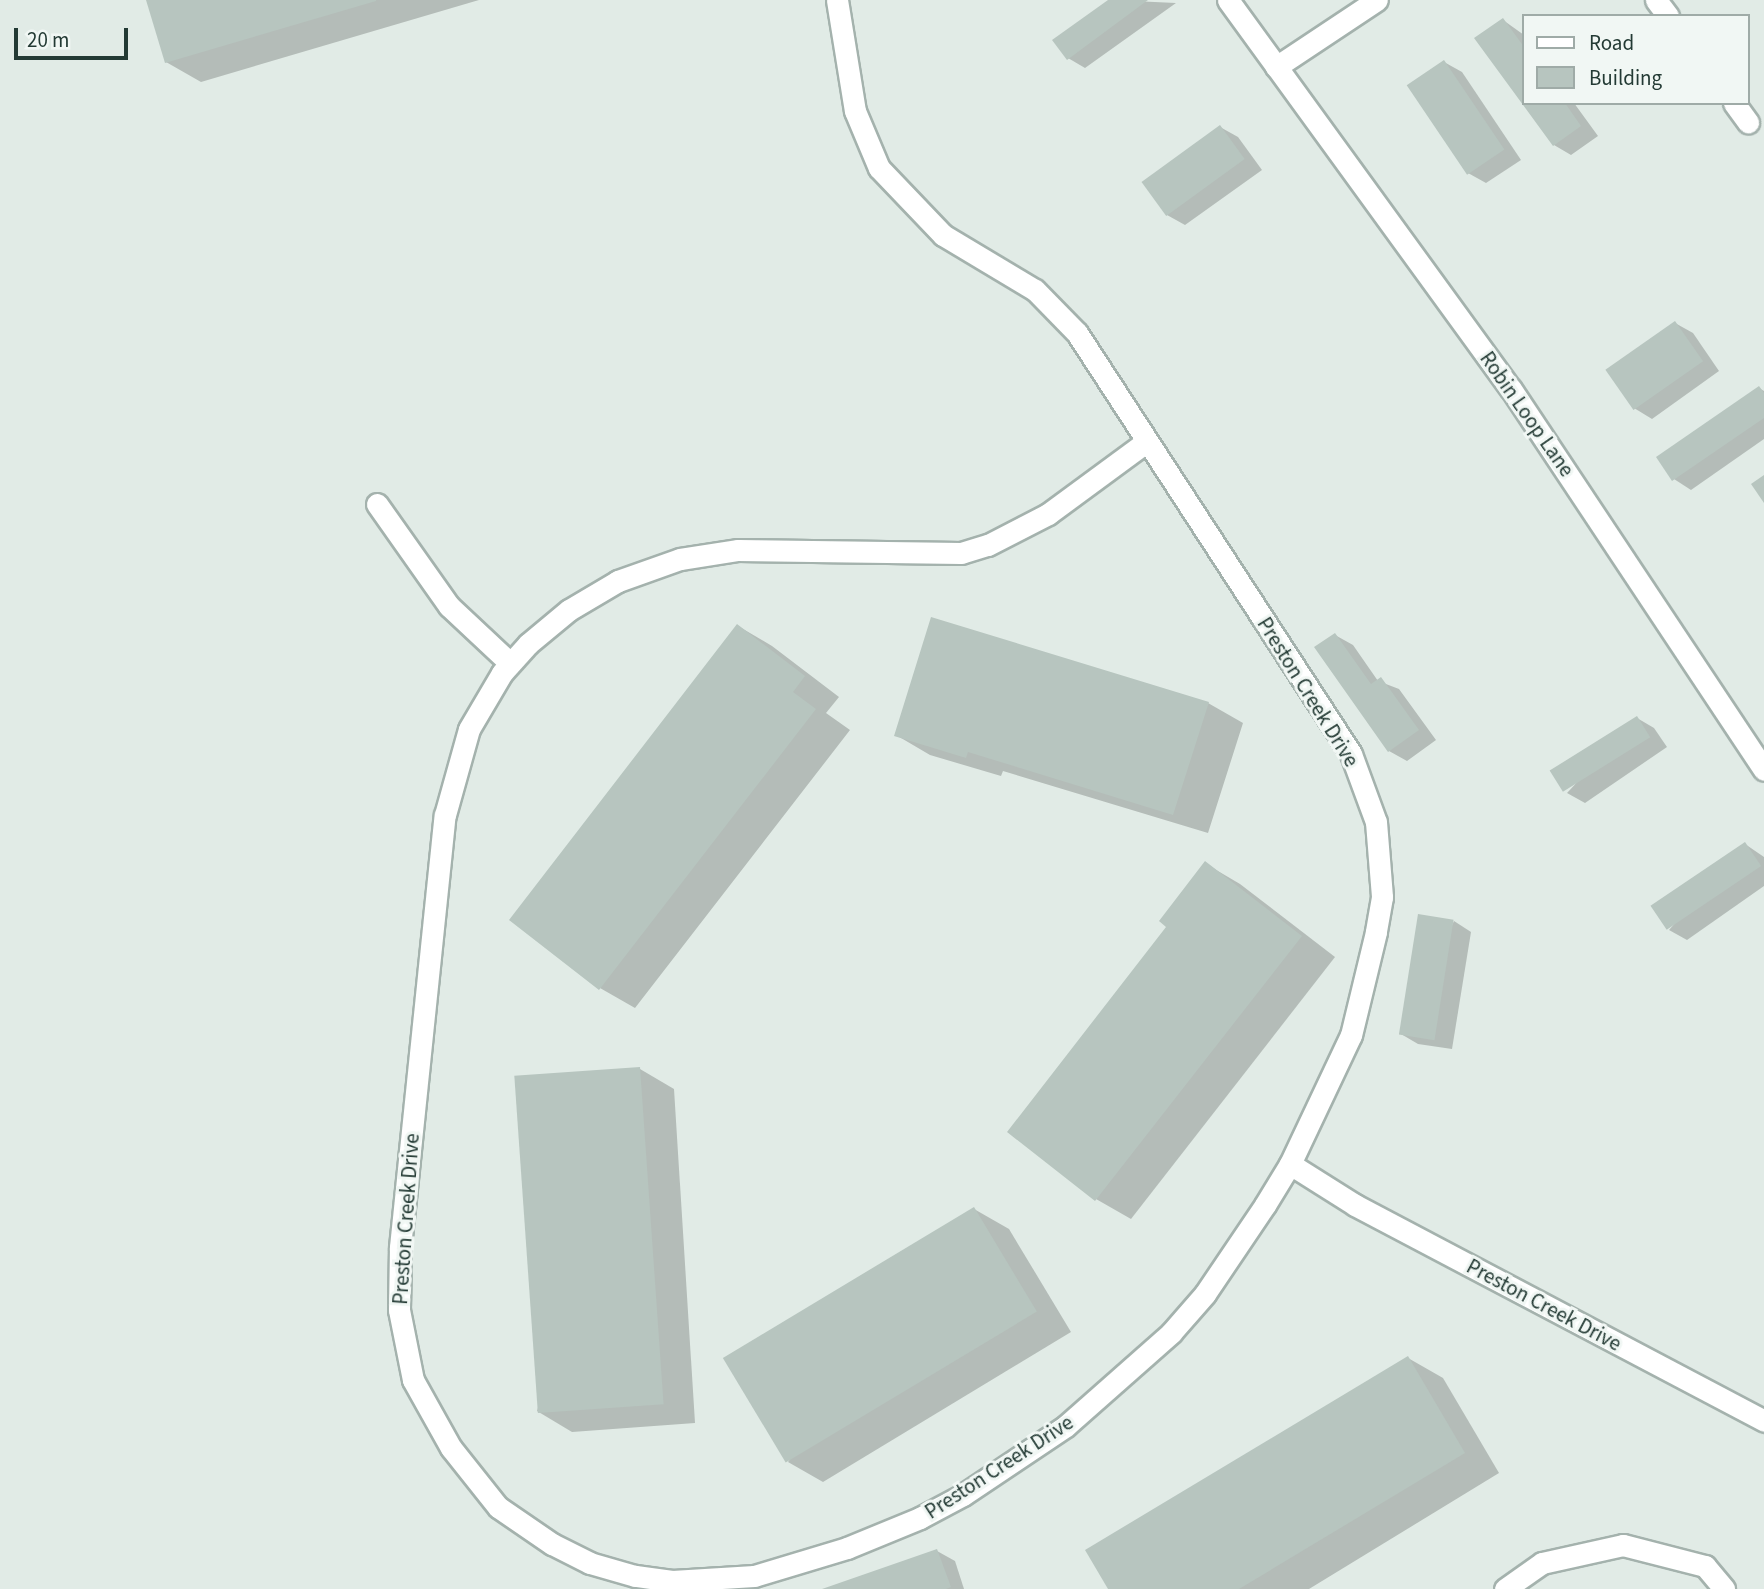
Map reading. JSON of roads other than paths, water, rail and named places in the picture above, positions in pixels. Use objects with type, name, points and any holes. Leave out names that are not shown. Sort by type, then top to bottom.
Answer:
[{"type":"street","name":"Preston Creek Drive","points":[[838,0],[855,111],[879,168],[943,235],[1035,290],[1077,333],[1351,754],[1376,822],[1382,897],[1361,1002],[1338,1066],[1290,1164],[1205,1294],[1145,1360],[1046,1440],[920,1518],[791,1566],[711,1581],[672,1581],[601,1566],[521,1525],[474,1479],[428,1413],[405,1350],[398,1282],[451,782],[469,729],[510,663],[545,628],[592,594],[680,559],[738,550],[925,556],[988,545],[1048,514],[1146,442]]},
{"type":"street","name":"Robin Loop Lane","points":[[1228,0],[1511,389],[1764,770]]},
{"type":"street","points":[[1276,67],[1377,0]]},
{"type":"street","points":[[1735,105],[1748,122]]},
{"type":"street","points":[[377,504],[449,606],[510,663]]},
{"type":"street","name":"Preston Creek Drive","points":[[1290,1164],[1355,1205],[1764,1421]]},
{"type":"street","points":[[1505,1589],[1542,1563],[1623,1545],[1705,1566],[1724,1589]]}]
